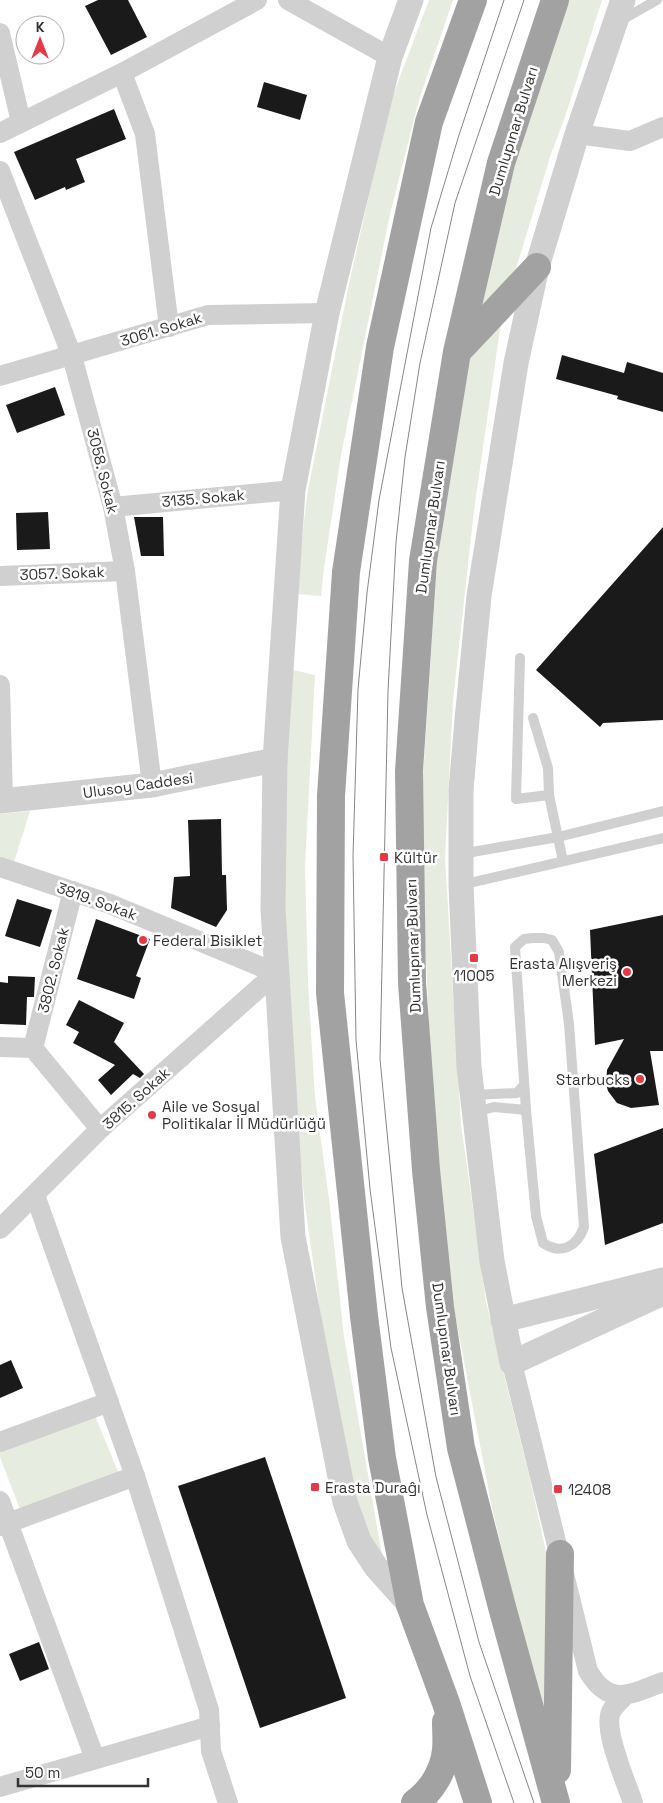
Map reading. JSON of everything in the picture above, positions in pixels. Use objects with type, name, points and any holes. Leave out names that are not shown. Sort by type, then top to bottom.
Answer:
[{"type":"highway","points":[[473,0],[430,122],[380,346],[346,572],[331,796],[330,993],[364,1316],[382,1458],[410,1605],[446,1703],[478,1803]]},
{"type":"highway","name":"Dumlupınar Bulvarı","points":[[555,0],[501,163],[457,352],[423,561],[409,771],[412,983],[426,1170],[440,1307],[461,1448],[502,1607],[556,1802]]},
{"type":"highway","points":[[457,352],[537,268]]},
{"type":"highway","points":[[556,1802],[560,1554]]},
{"type":"highway","points":[[416,1803],[423,1798],[437,1779],[446,1750],[446,1703]]},
{"type":"street","points":[[0,133],[122,73],[257,0]]},
{"type":"street","points":[[288,0],[390,57]]},
{"type":"street","points":[[410,1605],[376,1567],[359,1541],[345,1502],[293,1237],[273,909],[275,760],[293,490],[327,313],[390,57],[411,0]]},
{"type":"street","points":[[623,0],[577,134],[537,268],[516,363],[479,596],[461,790],[461,885],[469,1067],[492,1261],[502,1320],[588,1671],[595,1682],[603,1689],[613,1694],[625,1696]]},
{"type":"street","points":[[0,33],[20,122]]},
{"type":"street","points":[[122,73],[145,134],[169,327]]},
{"type":"street","points":[[577,134],[630,141],[663,128]]},
{"type":"street","name":"3058. Sokak","points":[[0,171],[5,201],[72,356],[113,507],[124,571],[152,785]]},
{"type":"street","name":"3061. Sokak","points":[[0,376],[208,315],[327,313]]},
{"type":"street","name":"3135. Sokak","points":[[113,507],[293,490]]},
{"type":"street","name":"3057. Sokak","points":[[0,576],[124,571]]},
{"type":"street","points":[[0,685],[1,801]]},
{"type":"street","name":"Ulusoy Caddesi","points":[[1,801],[152,785],[275,760]]},
{"type":"street","name":"3819. Sokak","points":[[0,867],[110,904],[276,972]]},
{"type":"street","name":"3802. Sokak","points":[[33,1048],[73,891]]},
{"type":"street","name":"3815. Sokak","points":[[0,1229],[100,1129],[276,972]]},
{"type":"street","points":[[0,1047],[33,1048],[100,1129]]},
{"type":"street","points":[[35,1195],[135,1476],[209,1710],[211,1751],[228,1803]]},
{"type":"street","points":[[502,1320],[663,1280]]},
{"type":"street","points":[[512,1363],[663,1293]]},
{"type":"street","points":[[0,1442],[109,1402]]},
{"type":"street","points":[[4,1525],[135,1476]]},
{"type":"street","points":[[0,1501],[4,1525],[95,1759]]},
{"type":"street","points":[[633,1803],[612,1742],[609,1723],[611,1711],[625,1696],[663,1682]]},
{"type":"street","points":[[0,1787],[210,1726]]},
{"type":"lane","points":[[614,24],[657,0]]},
{"type":"lane","points":[[520,658],[516,799],[549,795]]},
{"type":"lane","points":[[533,718],[548,768],[549,795],[563,861]]},
{"type":"lane","points":[[461,854],[558,837],[663,811]]},
{"type":"lane","points":[[461,885],[663,838]]},
{"type":"lane","points":[[544,938],[552,940],[559,952],[569,1024],[584,1227],[580,1238],[572,1245],[552,1249],[542,1243],[536,1216],[526,1110],[515,947],[524,939],[544,938]]},
{"type":"lane","points":[[472,1095],[517,1093],[524,1086]]},
{"type":"lane","points":[[475,1121],[480,1111],[494,1108],[526,1110]]},
{"type":"shaded area","points":[[429,0],[453,0],[419,100],[390,214],[341,455],[321,596],[296,594],[307,495],[349,284],[389,106]]},
{"type":"shaded area","points":[[566,0],[602,0],[565,117],[551,154],[515,272],[472,326],[523,131]]},
{"type":"shaded area","points":[[501,322],[474,510],[453,701],[445,858],[461,1124],[486,1302],[546,1552],[554,1620],[551,1726],[536,1690],[492,1508],[447,1272],[432,1095],[424,915],[422,793],[437,563],[469,360]]},
{"type":"shaded area","points":[[289,669],[315,675],[305,866],[308,984],[315,1097],[329,1199],[344,1337],[382,1555],[360,1521],[332,1396],[305,1205],[284,997],[283,830]]},
{"type":"shaded area","points":[[30,811],[14,862],[0,857],[0,814]]},
{"type":"shaded area","points":[[95,1416],[119,1474],[21,1512],[0,1457],[0,1450]]},
{"type":"building","points":[[98,0],[128,0],[147,37],[111,55],[85,6]]},
{"type":"building","points":[[264,82],[307,95],[300,120],[257,107]]},
{"type":"building","points":[[114,109],[126,139],[76,159],[85,182],[66,190],[65,187],[35,200],[14,152]]},
{"type":"building","points":[[562,355],[624,373],[627,362],[663,373],[663,412],[617,399],[618,396],[556,379]]},
{"type":"building","points":[[55,387],[65,415],[17,433],[6,405]]},
{"type":"building","points":[[48,512],[50,549],[17,550],[16,513]]},
{"type":"building","points":[[134,517],[163,517],[164,556],[141,556]]},
{"type":"building","points":[[663,527],[663,720],[603,723],[600,727],[536,670]]},
{"type":"building","points":[[221,819],[222,875],[226,875],[227,910],[216,927],[171,908],[174,877],[190,876],[188,820]]},
{"type":"building","points":[[17,899],[52,910],[40,947],[5,936]]},
{"type":"building","name":"Erasta Alışveriş Merkezi","points":[[663,915],[663,1051],[650,1051],[659,1105],[631,1108],[617,1103],[608,1091],[606,1084],[607,1070],[624,1039],[595,1045],[590,930]]},
{"type":"building","points":[[96,919],[150,939],[136,976],[141,978],[134,999],[77,979]]},
{"type":"building","points":[[8,976],[35,977],[34,997],[27,997],[26,1025],[0,1024],[0,982],[8,983]]},
{"type":"building","points":[[79,1000],[124,1023],[114,1042],[144,1074],[140,1078],[133,1074],[111,1095],[98,1080],[115,1065],[73,1043],[79,1032],[66,1025]]},
{"type":"building","points":[[663,1128],[663,1223],[605,1245],[594,1154]]},
{"type":"building","points":[[11,1360],[23,1388],[0,1398],[0,1365]]},
{"type":"building","points":[[265,1457],[346,1698],[260,1728],[178,1486]]},
{"type":"building","points":[[39,1642],[49,1669],[20,1681],[9,1654]]},
{"type":"tram line","points":[[504,0],[459,135],[431,228],[379,500],[367,593],[358,689],[353,856],[356,1040],[370,1189],[391,1348],[427,1515],[470,1676],[514,1803]]},
{"type":"tram line","points":[[524,0],[455,203],[420,363],[405,457],[396,542],[388,691],[380,1059],[402,1288],[436,1477],[479,1642],[534,1803]]},
{"type":"place","name":"Kültür","points":[[384,857]]},
{"type":"place","name":"Federal Bisiklet","points":[[143,940]]},
{"type":"place","name":"11005","points":[[474,958]]},
{"type":"place","name":"Erasta Alışveriş Merkezi","points":[[627,972]]},
{"type":"place","name":"Starbucks","points":[[640,1079]]},
{"type":"place","name":"Aile ve Sosyal Politikalar İl Müdürlüğü","points":[[152,1115]]},
{"type":"place","name":"Erasta Duraĝı","points":[[315,1487]]},
{"type":"place","name":"12408","points":[[558,1489]]}]
